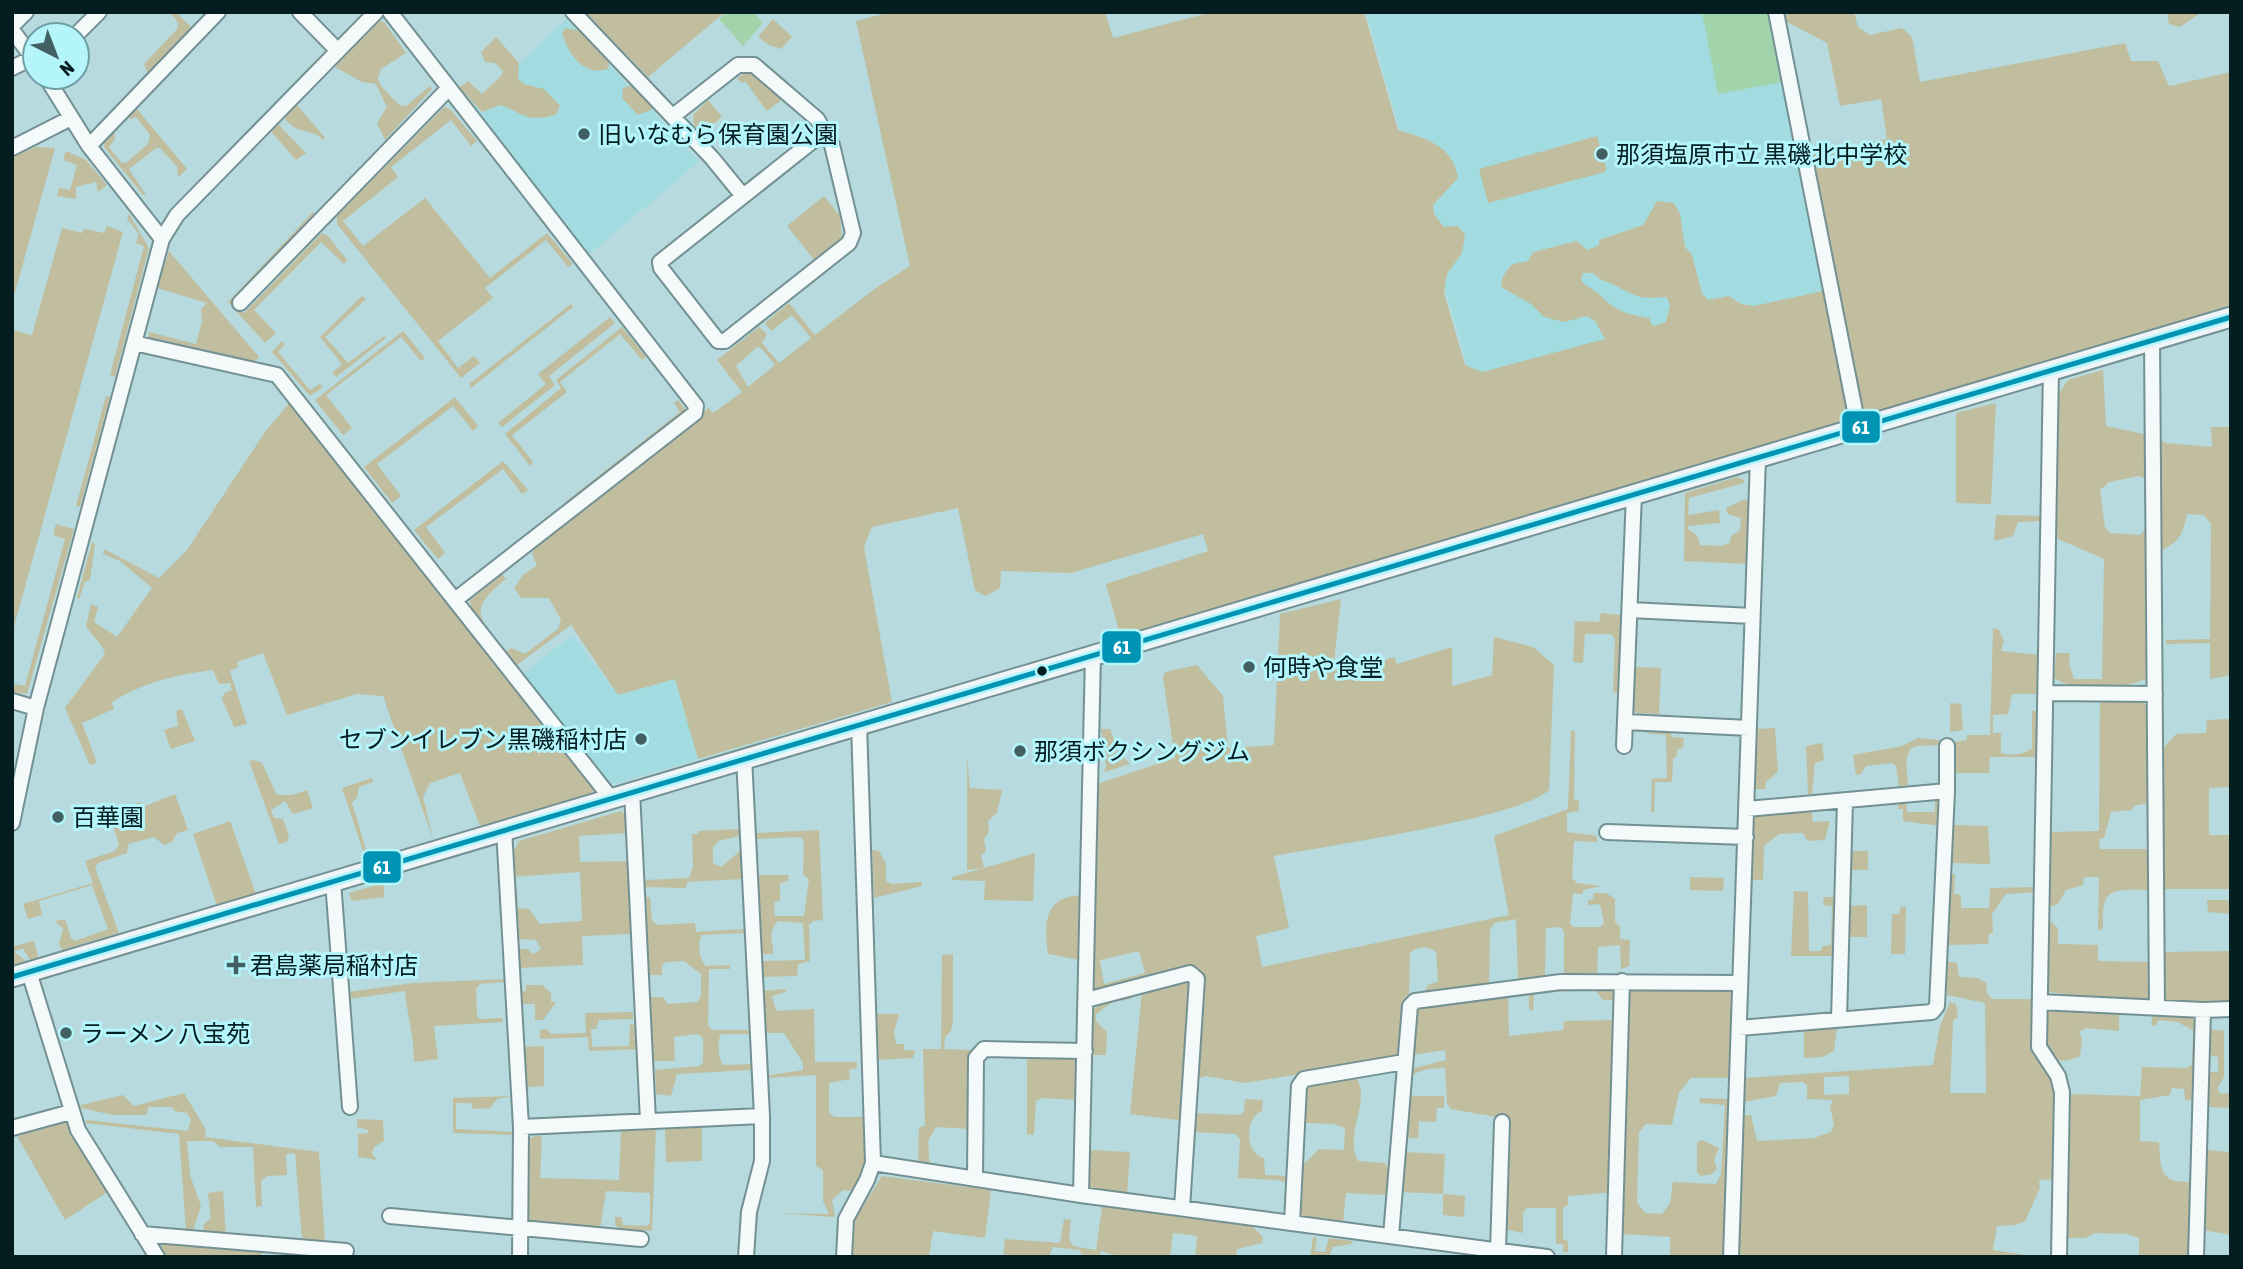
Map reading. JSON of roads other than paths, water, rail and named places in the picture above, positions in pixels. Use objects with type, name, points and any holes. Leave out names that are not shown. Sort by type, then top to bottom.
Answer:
[{"type":"main road","points":[[21,974],[2231,317]]},
{"type":"street","points":[[12,28],[26,12]]},
{"type":"street","points":[[89,146],[218,12]]},
{"type":"street","points":[[300,12],[338,51]]},
{"type":"street","points":[[12,822],[36,708],[162,239],[177,215],[376,12]]},
{"type":"street","points":[[390,12],[696,406],[695,413],[455,600]]},
{"type":"street","points":[[573,12],[673,116],[743,196]]},
{"type":"street","points":[[1776,12],[1858,426]]},
{"type":"street","points":[[673,116],[738,65],[754,65],[817,119],[832,145],[853,233],[849,243],[725,341],[718,341],[661,268],[660,262],[824,132]]},
{"type":"street","points":[[240,303],[449,88]]},
{"type":"street","points":[[55,91],[89,146],[162,239]]},
{"type":"street","points":[[12,148],[71,118]]},
{"type":"street","points":[[2152,339],[2157,1008]]},
{"type":"street","points":[[134,343],[277,375],[610,797]]},
{"type":"street","points":[[2051,370],[2039,1047],[2058,1076],[2062,1092],[2059,1257]]},
{"type":"street","points":[[1731,1257],[1758,457]]},
{"type":"street","points":[[1624,746],[1634,493]]},
{"type":"street","points":[[1630,610],[1752,616]]},
{"type":"street","points":[[1081,1195],[1093,654]]},
{"type":"street","points":[[2046,693],[2155,694]]},
{"type":"street","points":[[12,701],[36,708]]},
{"type":"street","points":[[1626,722],[1749,728]]},
{"type":"street","points":[[844,1257],[846,1219],[873,1163],[859,723]]},
{"type":"street","points":[[1739,1028],[1932,1012],[1937,1006],[1947,746]]},
{"type":"street","points":[[744,757],[762,1116],[762,1161],[749,1212],[746,1257]]},
{"type":"street","points":[[632,791],[648,1121]]},
{"type":"street","points":[[1747,809],[1947,791]]},
{"type":"street","points":[[1839,1020],[1845,800]]},
{"type":"street","points":[[503,829],[521,1127],[520,1257]]},
{"type":"street","points":[[1607,832],[1746,837]]},
{"type":"street","points":[[333,881],[350,1107]]},
{"type":"street","points":[[1086,1000],[1190,973],[1197,979],[1182,1208]]},
{"type":"street","points":[[21,974],[78,1130],[156,1257]]},
{"type":"street","points":[[1614,1257],[1622,981]]},
{"type":"street","points":[[1391,1236],[1404,1062],[1410,1006],[1415,1001],[1561,982],[1740,983]]},
{"type":"street","points":[[2040,1002],[2231,1009]]},
{"type":"street","points":[[2196,1257],[2203,1010]]},
{"type":"street","points":[[975,1179],[976,1058],[984,1049],[1085,1051]]},
{"type":"street","points":[[1293,1223],[1299,1086],[1304,1079],[1404,1062]]},
{"type":"street","points":[[12,1128],[71,1112]]},
{"type":"street","points":[[521,1127],[762,1116]]},
{"type":"street","points":[[1498,1251],[1502,1122]]},
{"type":"street","points":[[873,1163],[1081,1195],[1547,1257]]},
{"type":"street","points":[[390,1216],[641,1239]]},
{"type":"street","points":[[142,1234],[346,1251]]},
{"type":"place","name":"旧いなむら保育園公園","points":[[584,134]]},
{"type":"place","name":"那須塩原市立 黒磯北中学校","points":[[1602,154]]},
{"type":"place","name":"何時や食堂","points":[[1249,667]]},
{"type":"place","name":"セブンイレブン黒磯稲村店","points":[[641,739]]},
{"type":"place","name":"那須ボクシングジム","points":[[1020,751]]},
{"type":"place","name":"百華園","points":[[58,817]]},
{"type":"place","name":"君島薬局稲村店","points":[[236,965]]},
{"type":"place","name":"ラーメン 八宝苑","points":[[66,1033]]}]
